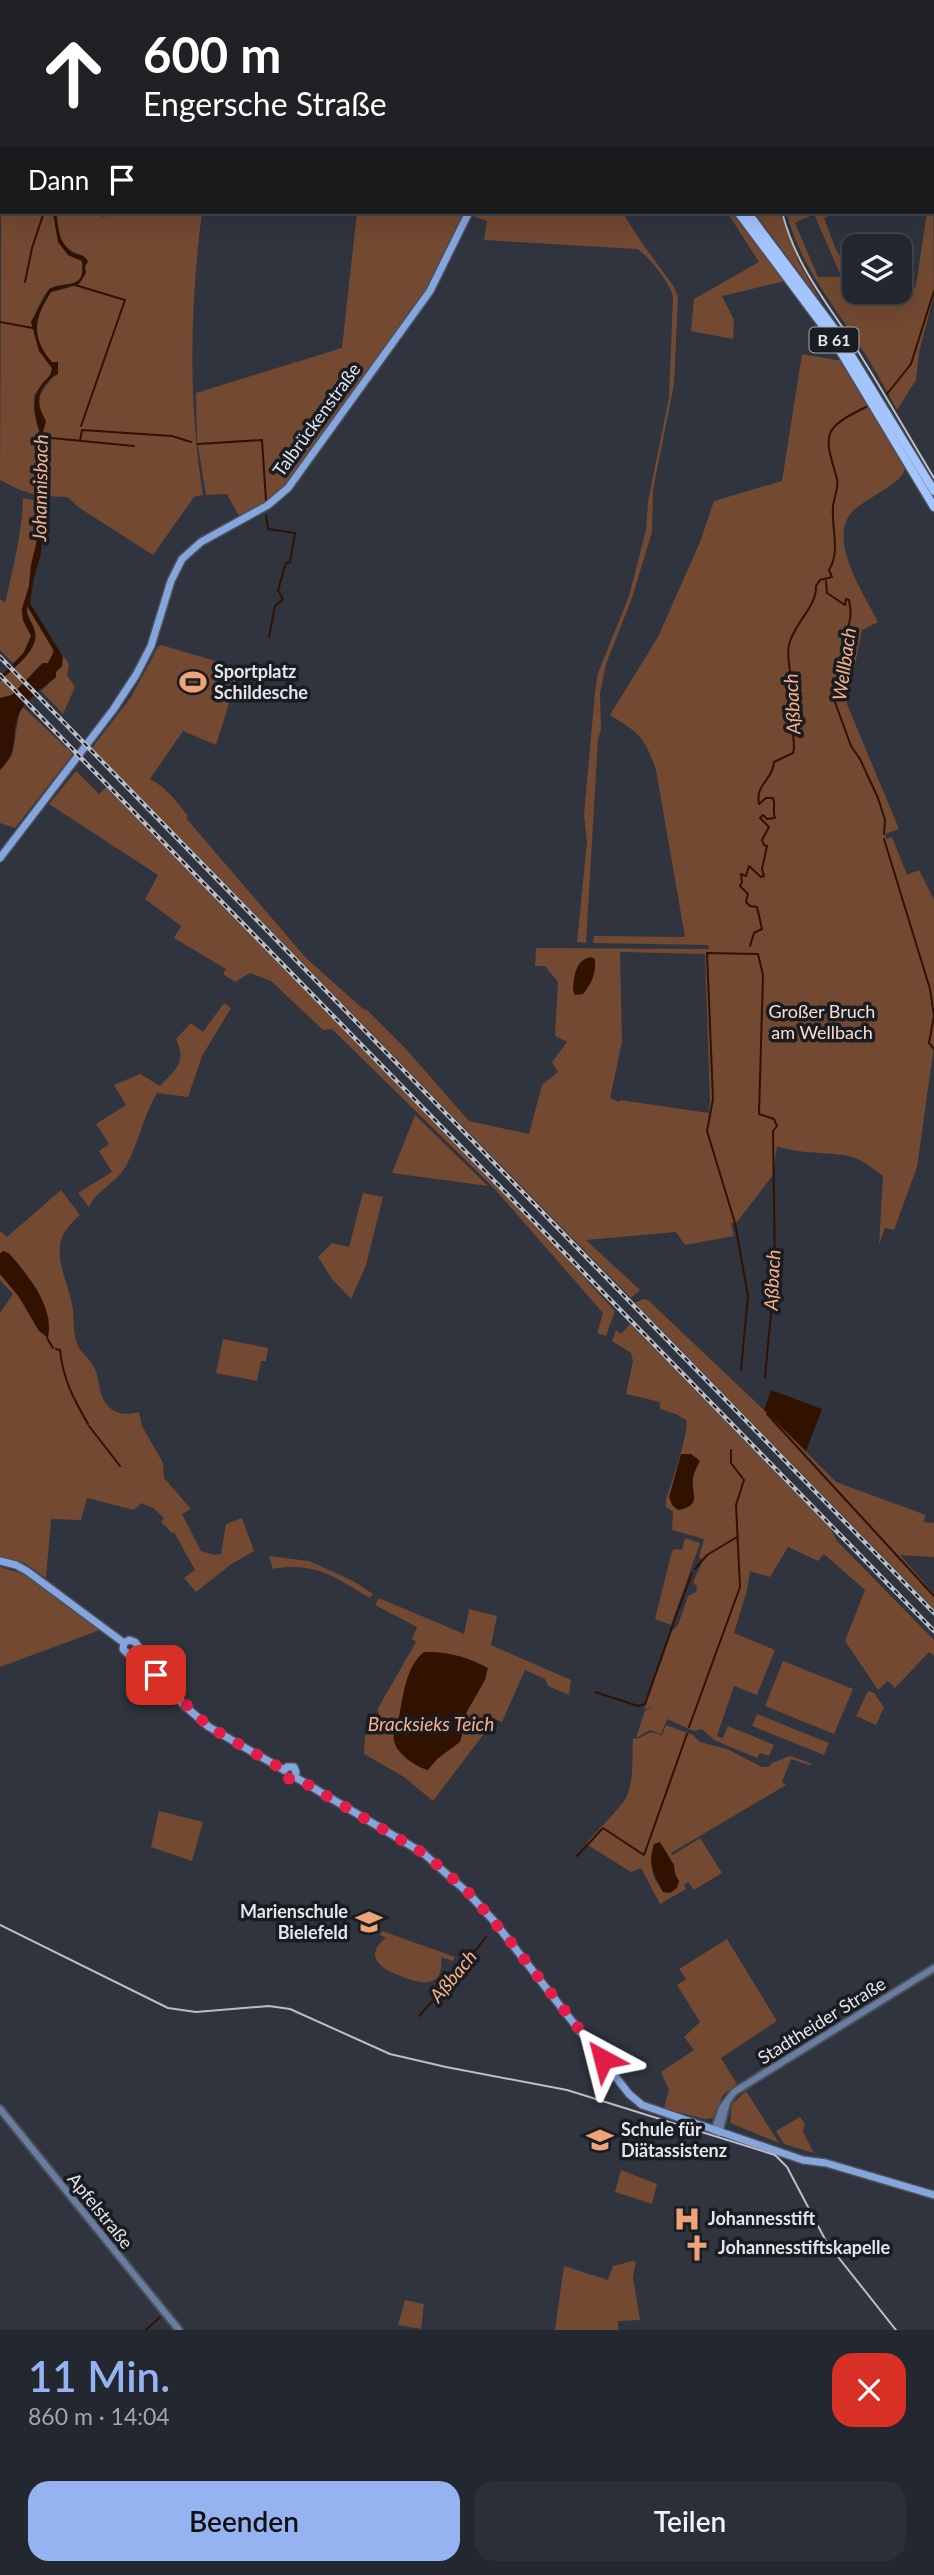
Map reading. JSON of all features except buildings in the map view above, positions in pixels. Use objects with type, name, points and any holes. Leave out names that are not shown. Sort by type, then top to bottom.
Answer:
[{"type":"main road","name":"Talbrückenstraße","points":[[0,858],[103,723],[136,675],[151,646],[171,581],[182,559],[201,542],[268,505],[288,488],[429,291],[468,214]]},
{"type":"main road","name":"B 61","points":[[739,214],[833,339],[934,507]]},
{"type":"main road","name":"B 61","points":[[748,214],[845,345],[934,491]]},
{"type":"main road","points":[[0,1561],[27,1571],[124,1643],[124,1653],[129,1656],[136,1653],[186,1707],[209,1727],[284,1770],[287,1779],[295,1777],[423,1853],[467,1892],[509,1940],[632,2098],[646,2107],[803,2160],[812,2160],[934,2195]]},
{"type":"street","name":"Stadtheider Straße","points":[[717,2130],[727,2100],[740,2088],[934,1968]]},
{"type":"street","name":"Apfelstraße","points":[[0,2109],[178,2330]]},
{"type":"green space","points":[[1,214],[53,214],[58,242],[68,255],[82,261],[82,272],[76,282],[59,285],[47,292],[31,322],[46,361],[52,368],[51,375],[34,395],[34,411],[40,434],[39,496],[0,480]]},
{"type":"green space","points":[[56,214],[100,214],[103,217],[112,214],[202,214],[192,354],[195,425],[203,495],[194,497],[153,555],[78,507],[68,497],[44,496],[47,453],[41,439],[46,421],[39,402],[42,392],[54,375],[39,342],[38,320],[51,292],[79,283],[85,266],[84,256],[65,245]]},
{"type":"green space","points":[[357,214],[463,214],[425,291],[284,488],[239,516],[227,494],[206,495],[197,440],[196,393],[342,348]]},
{"type":"green space","points":[[476,214],[623,214],[674,287],[678,297],[674,384],[653,490],[652,532],[632,598],[606,664],[600,693],[601,730],[598,739],[586,943],[577,942],[587,842],[584,815],[595,692],[598,673],[629,596],[646,530],[648,501],[669,398],[673,296],[658,270],[637,249],[484,240],[487,221],[475,217]]},
{"type":"green space","points":[[728,214],[733,214],[785,281],[722,296],[734,320],[733,339],[691,331],[694,299],[759,262]]},
{"type":"green space","points":[[755,214],[781,214],[798,261],[822,303]]},
{"type":"green space","points":[[787,214],[814,214],[833,214],[824,218],[842,259],[842,304],[912,304],[912,291],[916,285],[927,214],[933,214],[934,295],[919,352],[916,380],[897,410],[807,263]],"holes":[[[814,214],[841,277],[818,277],[795,223]]]},
{"type":"green space","name":"Großer Bruch am Wellbach","points":[[802,354],[842,361],[905,468],[896,481],[852,512],[845,524],[844,537],[850,567],[878,622],[862,630],[847,704],[899,829],[885,834],[886,839],[892,837],[907,875],[919,870],[934,900],[934,1046],[917,1167],[894,1230],[885,1228],[879,1245],[883,1176],[851,1157],[777,1146],[773,1175],[737,1222],[731,1223],[734,1236],[685,1245],[676,1232],[586,1240],[640,1290],[631,1298],[92,748],[131,697],[161,645],[240,668],[216,745],[183,731],[150,779],[176,801],[188,816],[186,818],[306,958],[367,1010],[405,1048],[469,1121],[529,1134],[542,1085],[558,1072],[552,1062],[567,1042],[555,1036],[558,982],[545,966],[535,966],[536,948],[709,949],[708,945],[593,943],[594,936],[685,937],[656,770],[640,737],[610,715],[658,637],[700,542],[714,501],[782,481]],"holes":[[[620,952],[705,954],[709,1113],[620,1100],[619,1102],[610,1098],[622,1042]]]},
{"type":"green space","points":[[23,498],[39,501],[36,548],[22,609],[23,620],[31,636],[25,651],[13,663],[0,650],[0,599],[5,603],[19,538]]},
{"type":"green space","points":[[27,606],[53,648],[53,655],[48,663],[42,663],[12,695],[0,698],[0,681],[33,646],[35,632]]},
{"type":"green space","points":[[62,654],[69,664],[67,675],[75,687],[63,714],[41,691],[56,677],[54,675]]},
{"type":"green space","points":[[23,707],[73,754],[15,828],[0,823],[0,770],[12,756],[19,714]]},
{"type":"green space","points":[[76,771],[99,794],[106,787],[567,1259],[615,1311],[606,1336],[597,1333],[603,1313],[493,1187],[332,1029],[323,1030],[271,981],[250,973],[235,982],[223,974],[226,969],[174,938],[181,926],[145,899],[158,875],[49,804]]},
{"type":"green space","points":[[224,1003],[231,1008],[202,1056],[188,1097],[157,1093],[126,1166],[89,1207],[78,1193],[112,1172],[99,1151],[109,1144],[96,1124],[126,1105],[114,1085],[140,1074],[160,1086],[175,1070],[180,1060],[176,1039],[191,1023],[203,1032]]},
{"type":"green space","points":[[415,1115],[488,1186],[392,1173]]},
{"type":"green space","points":[[61,1190],[80,1215],[64,1233],[60,1246],[62,1268],[72,1304],[76,1341],[96,1372],[105,1402],[119,1413],[139,1412],[142,1426],[163,1463],[164,1478],[191,1509],[182,1514],[201,1551],[221,1554],[226,1524],[242,1518],[254,1551],[230,1565],[196,1592],[184,1578],[195,1570],[174,1532],[161,1522],[164,1518],[153,1508],[141,1503],[134,1510],[87,1498],[81,1520],[51,1519],[46,1578],[25,1563],[0,1556],[0,1313],[13,1294],[0,1280],[0,1274],[19,1296],[39,1331],[49,1320],[37,1289],[9,1253],[3,1251],[0,1254],[0,1231],[7,1237]]},
{"type":"green space","points":[[363,1193],[383,1197],[366,1265],[351,1299],[332,1279],[318,1257],[332,1243],[349,1247]]},
{"type":"green space","points":[[648,1300],[836,1482],[926,1515],[923,1522],[934,1523],[934,1557],[900,1555],[934,1594],[934,1609],[635,1303]]},
{"type":"green space","points":[[630,1324],[830,1528],[837,1541],[934,1640],[934,1656],[929,1652],[895,1688],[888,1681],[878,1690],[845,1641],[865,1590],[824,1554],[818,1561],[788,1547],[770,1577],[750,1571],[734,1633],[775,1650],[757,1695],[734,1686],[717,1736],[723,1738],[728,1726],[774,1745],[769,1756],[760,1753],[757,1758],[714,1740],[702,1729],[694,1731],[667,1719],[661,1734],[650,1730],[636,1738],[645,1711],[654,1705],[644,1710],[672,1631],[678,1625],[688,1596],[696,1592],[697,1586],[693,1582],[703,1560],[699,1557],[704,1539],[672,1530],[673,1512],[666,1507],[666,1500],[683,1446],[686,1420],[660,1409],[660,1402],[626,1394],[633,1361],[631,1353],[612,1341],[616,1330],[621,1334]]},
{"type":"green space","points":[[223,1339],[268,1348],[266,1361],[261,1361],[257,1381],[216,1373]]},
{"type":"green space","points":[[685,1538],[700,1543],[671,1625],[655,1619],[672,1551],[682,1550]]},
{"type":"green space","points":[[269,1556],[309,1561],[353,1581],[373,1594],[370,1598],[336,1578],[313,1569],[273,1569]]},
{"type":"green space","points":[[0,1567],[23,1574],[100,1630],[0,1667]]},
{"type":"green space","points":[[379,1598],[464,1634],[469,1609],[497,1616],[491,1645],[571,1680],[569,1695],[548,1686],[545,1679],[525,1670],[502,1722],[492,1718],[483,1735],[433,1801],[404,1777],[364,1754],[365,1737],[379,1712],[377,1710],[416,1642],[412,1639],[417,1627],[375,1605]]},
{"type":"green space","points":[[783,1661],[853,1689],[834,1734],[765,1706]]},
{"type":"green space","points":[[868,1691],[874,1693],[884,1707],[876,1725],[856,1716]]},
{"type":"green space","points":[[757,1714],[829,1743],[824,1755],[752,1726]]},
{"type":"green space","points":[[666,1725],[693,1735],[700,1742],[727,1749],[762,1767],[769,1767],[772,1763],[790,1756],[813,1764],[791,1759],[782,1782],[786,1785],[671,1853],[673,1855],[700,1838],[722,1873],[694,1890],[688,1882],[684,1885],[686,1889],[660,1904],[641,1868],[631,1872],[586,1844],[626,1798],[632,1773],[633,1738],[637,1739],[651,1732],[662,1735]],"holes":[[[651,1859],[674,1870],[679,1881],[663,1892],[654,1878]]]},
{"type":"green space","points":[[159,1811],[203,1822],[192,1861],[151,1847]]},
{"type":"green space","points":[[382,1931],[455,1957],[453,1961],[441,1957],[441,1968],[435,1980],[423,1982],[408,1979],[386,1969],[377,1961],[376,1950],[386,1938],[380,1935]]},
{"type":"green space","points":[[727,1939],[777,2021],[721,2058],[737,2084],[723,2095],[713,2118],[704,2119],[664,2108],[669,2090],[661,2072],[694,2050],[684,2037],[700,2022],[677,1985],[686,1979],[679,1969]]},
{"type":"green space","points":[[746,2091],[779,2143],[730,2123],[732,2104]]},
{"type":"green space","points":[[800,2117],[805,2124],[803,2132],[814,2153],[784,2144],[776,2131]]},
{"type":"green space","points":[[621,2170],[657,2184],[652,2204],[615,2192]]},
{"type":"green space","points":[[636,2262],[633,2277],[640,2320],[618,2321],[618,2330],[555,2330],[564,2266],[608,2280],[613,2266]]},
{"type":"green space","points":[[405,2300],[424,2304],[421,2329],[398,2325]]},
{"type":"water","name":"Johannisbach","points":[[53,214],[56,214],[60,235],[65,245],[88,261],[86,273],[79,284],[51,292],[38,319],[40,344],[52,362],[58,362],[58,374],[46,383],[39,401],[46,421],[41,439],[47,453],[44,466],[45,519],[30,603],[63,657],[56,677],[31,698],[20,712],[11,754],[0,770],[0,698],[12,695],[43,663],[48,663],[54,651],[27,606],[35,632],[33,646],[23,660],[0,681],[0,677],[23,654],[31,636],[23,620],[22,609],[37,540],[39,501],[36,491],[41,458],[35,401],[52,368],[39,351],[31,322],[49,289],[74,283],[81,276],[82,270],[82,261],[68,255],[58,242]]},
{"type":"water","points":[[591,957],[595,959],[595,964],[591,982],[583,994],[575,995],[573,990],[576,970],[582,962]]},
{"type":"water","points":[[3,1251],[16,1261],[39,1293],[48,1319],[48,1338],[39,1331],[19,1297],[0,1274],[0,1254]]},
{"type":"water","points":[[771,1390],[822,1409],[806,1451],[764,1410]]},
{"type":"water","points":[[681,1454],[691,1454],[700,1461],[693,1478],[693,1502],[678,1510],[669,1497]]},
{"type":"water","name":"Bracksieks Teich","points":[[424,1652],[457,1656],[488,1668],[485,1680],[465,1715],[460,1742],[437,1759],[428,1770],[404,1756],[394,1741],[409,1673]]},
{"type":"water","points":[[660,1842],[674,1865],[679,1881],[677,1888],[670,1893],[663,1892],[651,1864],[654,1844]]},
{"type":"waterway","points":[[25,282],[43,214]]},
{"type":"waterway","points":[[75,285],[125,300],[81,426]]},
{"type":"waterway","name":"Wellbach","points":[[887,394],[911,364],[934,291]]},
{"type":"waterway","points":[[0,322],[33,328]]},
{"type":"waterway","name":"Aßbach","points":[[750,946],[754,933],[762,929],[757,907],[746,902],[748,894],[740,886],[741,874],[746,876],[749,866],[761,877],[764,876],[762,869],[767,846],[762,840],[769,827],[760,818],[763,815],[767,819],[775,818],[773,798],[766,798],[759,804],[758,797],[774,762],[793,753],[794,749],[789,645],[813,601],[816,586],[820,580],[832,577],[829,570],[833,563],[835,547],[833,506],[837,482],[830,452],[830,434],[841,421],[866,407]]},
{"type":"waterway","points":[[80,441],[82,430],[172,436],[191,442]]},
{"type":"waterway","name":"Johannisbach","points":[[41,437],[134,446]]},
{"type":"waterway","points":[[198,444],[262,440],[266,501]]},
{"type":"waterway","points":[[266,515],[268,529],[295,533],[290,562],[286,563],[278,590],[283,599],[275,606],[269,637]]},
{"type":"waterway","name":"Wellbach","points":[[826,581],[827,593],[845,605],[846,599],[849,600],[850,609],[835,702],[851,746],[878,798],[885,820],[884,834]]},
{"type":"waterway","name":"Wellbach","points":[[884,839],[930,989],[934,1016],[929,1043],[934,1049]]},
{"type":"waterway","points":[[741,1370],[748,1296],[735,1223],[707,1131],[713,1099],[707,953],[758,954],[763,975],[759,1114],[774,1119],[777,1126],[773,1131],[775,1271],[765,1377]]},
{"type":"waterway","points":[[47,1338],[53,1348]]},
{"type":"waterway","points":[[56,1349],[60,1350],[70,1388],[88,1424]]},
{"type":"waterway","points":[[767,1414],[934,1596]]},
{"type":"waterway","points":[[89,1426],[120,1466]]},
{"type":"waterway","name":"Aßbach","points":[[689,1727],[740,1587],[736,1505],[744,1480],[731,1463],[731,1450]]},
{"type":"waterway","points":[[695,1569],[707,1555],[737,1537]]},
{"type":"waterway","points":[[679,1608],[692,1573]]},
{"type":"waterway","points":[[595,1692],[638,1706],[645,1704],[678,1610]]},
{"type":"waterway","name":"Aßbach","points":[[577,1856],[603,1828],[644,1855],[687,1734]]},
{"type":"waterway","name":"Aßbach","points":[[419,2016],[486,1937]]},
{"type":"waterway","points":[[146,2330],[160,2317]]},
{"type":"tram line","points":[[783,214],[804,267],[934,478]]},
{"type":"tram line","points":[[0,1925],[168,2008],[196,2012],[269,2006],[290,2009],[390,2054],[567,2090],[775,2155],[787,2167],[827,2243],[896,2330]]},
{"type":"railway","points":[[0,657],[934,1613]]},
{"type":"railway","points":[[0,675],[934,1631]]},
{"type":"place","name":"Sportplatz Schildesche","points":[[193,682]]},
{"type":"place","name":"Marienschule Bielefeld","points":[[369,1922]]},
{"type":"place","name":"Schule für Diätassistenz","points":[[600,2140]]},
{"type":"place","name":"Johannesstift","points":[[687,2219]]},
{"type":"place","name":"Johannesstiftskapelle","points":[[697,2248]]},
{"type":"route","points":[[156,1675],[186,1707],[219,1735],[284,1770],[287,1779],[295,1777],[434,1861],[493,1920],[603,2059]]}]
